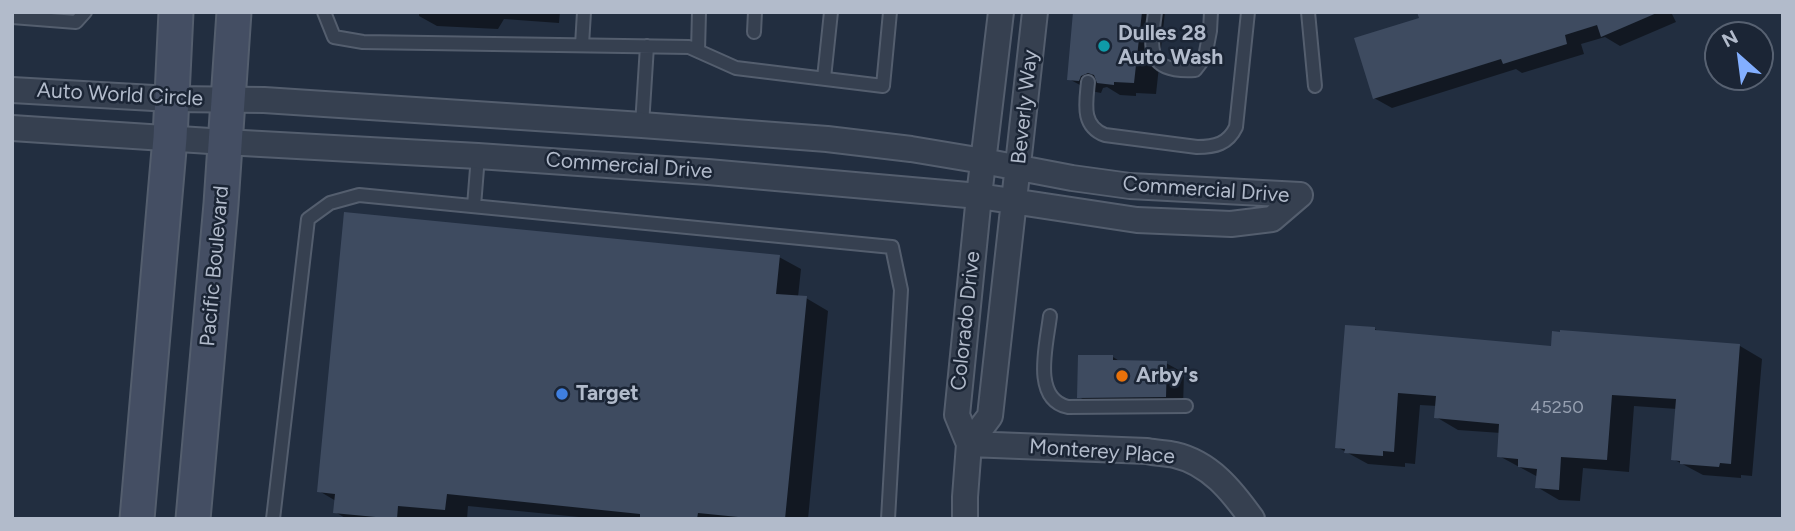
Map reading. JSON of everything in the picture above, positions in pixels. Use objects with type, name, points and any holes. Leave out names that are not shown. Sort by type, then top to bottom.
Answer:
[{"type":"main road","points":[[136,519],[170,138],[176,12]]},
{"type":"main road","name":"Pacific Boulevard","points":[[194,519],[234,12]]},
{"type":"street","name":"Beverly Way","points":[[979,196],[1000,12]]},
{"type":"street","name":"Beverly Way","points":[[1015,202],[1035,12]]},
{"type":"street","name":"Auto World Circle","points":[[12,90],[227,100]]},
{"type":"street","name":"Commercial Drive","points":[[170,138],[708,172],[979,196],[1138,220],[1231,223],[1272,219],[1300,195],[1130,186],[911,149],[827,139],[227,100]]},
{"type":"street","name":"Auto World Circle","points":[[12,128],[170,138]]},
{"type":"street","name":"Colorado Drive","points":[[965,519],[969,444],[957,415],[979,196]]},
{"type":"street","name":"Colorado Drive","points":[[969,444],[990,416],[1015,202]]},
{"type":"street","name":"Monterey Place","points":[[969,444],[1175,455],[1204,468],[1219,479],[1235,495],[1252,519]]},
{"type":"lane","points":[[12,17],[76,22],[85,12]]},
{"type":"lane","points":[[324,12],[334,37],[363,42],[689,47],[736,68],[883,86],[890,12]]},
{"type":"lane","points":[[582,45],[584,12]]},
{"type":"lane","points":[[698,51],[699,12]]},
{"type":"lane","points":[[754,32],[755,12]]},
{"type":"lane","points":[[824,78],[831,12]]},
{"type":"lane","points":[[1155,12],[1151,44],[1154,56],[1164,66],[1180,71],[1195,70],[1205,57],[1211,12]]},
{"type":"lane","points":[[1088,82],[1086,105],[1088,119],[1095,132],[1197,147],[1211,147],[1223,143],[1232,136],[1236,127],[1248,12]]},
{"type":"lane","points":[[1308,12],[1315,86]]},
{"type":"lane","points":[[642,125],[647,46]]},
{"type":"lane","points":[[474,206],[478,156]]},
{"type":"lane","points":[[273,519],[308,219],[330,203],[359,195],[892,247],[901,290],[888,519]]},
{"type":"lane","points":[[1050,316],[1045,384],[1052,400],[1059,405],[1186,406]]},
{"type":"building","name":"Dulles 28 Auto Wash","points":[[1073,12],[1142,12],[1134,83],[1097,83],[1094,75],[1088,73],[1081,76],[1079,81],[1067,80]]},
{"type":"building","points":[[1417,12],[1659,12],[1601,37],[1597,25],[1565,35],[1567,44],[1503,64],[1501,59],[1373,99],[1354,38],[1419,18]]},
{"type":"building","name":"Target","points":[[344,212],[780,255],[776,294],[807,296],[785,519],[698,513],[697,519],[640,519],[640,514],[447,494],[445,510],[398,506],[397,519],[333,513],[335,494],[317,492]]},
{"type":"building","points":[[1345,325],[1551,346],[1552,331],[1560,330],[1740,344],[1731,464],[1720,463],[1719,467],[1680,464],[1680,461],[1671,460],[1676,399],[1612,395],[1607,460],[1561,457],[1559,490],[1535,488],[1537,469],[1518,467],[1518,459],[1497,457],[1499,424],[1434,418],[1436,396],[1398,393],[1394,452],[1383,451],[1383,456],[1344,453],[1345,449],[1335,448]]},
{"type":"building","points":[[1078,355],[1113,355],[1113,360],[1167,361],[1166,397],[1077,398]]},
{"type":"place","name":"Dulles 28 Auto Wash","points":[[1104,46]]},
{"type":"place","name":"Arby's","points":[[1122,376]]},
{"type":"place","name":"Target","points":[[562,394]]}]
